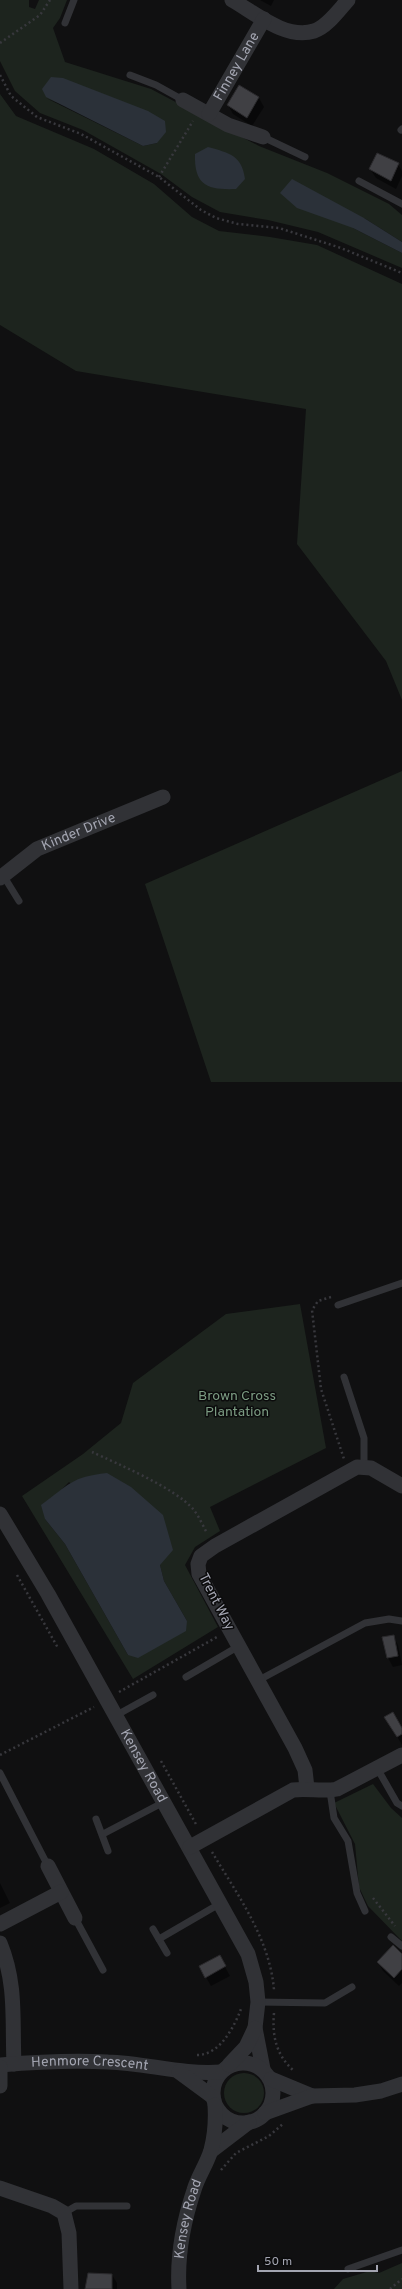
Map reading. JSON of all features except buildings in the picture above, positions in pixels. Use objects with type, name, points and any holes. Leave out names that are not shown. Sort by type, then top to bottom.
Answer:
[{"type":"street","points":[[232,0],[282,29],[298,34],[315,31],[332,18],[348,0]]},
{"type":"street","name":"Finney Lane","points":[[205,112],[264,19]]},
{"type":"street","points":[[183,100],[228,125],[263,136]]},
{"type":"street","name":"Kinder Drive","points":[[2,877],[37,849],[163,797]]},
{"type":"street","points":[[364,1466],[402,1486]]},
{"type":"street","name":"Trent Way","points":[[307,1788],[305,1770],[295,1748],[259,1680],[199,1574],[198,1564],[201,1556],[215,1546],[348,1471],[364,1466]]},
{"type":"street","name":"Kensey Road","points":[[0,1514],[48,1594],[115,1716],[190,1847],[248,1954],[256,1982],[258,2002],[255,2028],[246,2047],[225,2068]]},
{"type":"street","points":[[190,1847],[293,1790],[307,1788],[330,1791],[354,1782],[402,1755]]},
{"type":"street","points":[[48,1866],[75,1918]]},
{"type":"street","points":[[0,1924],[61,1892]]},
{"type":"street","points":[[0,1943],[8,1963],[14,2002],[5,2065],[0,2086]]},
{"type":"street","name":"Kensey Road","points":[[255,2028],[267,2074]]},
{"type":"street","name":"Henmore Crescent","points":[[5,2065],[108,2062],[147,2065],[180,2072],[200,2073],[225,2068]]},
{"type":"street","points":[[312,2096],[267,2074],[248,2062],[225,2068],[216,2079],[214,2101],[223,2116],[231,2121],[249,2122],[265,2114],[312,2096],[355,2095],[380,2091],[402,2084]]},
{"type":"street","name":"Henmore Crescent","points":[[180,2072],[214,2101]]},
{"type":"street","points":[[265,2114],[273,2097],[267,2074]]},
{"type":"street","name":"Kensey Road","points":[[179,2289],[181,2246],[189,2207],[199,2176],[211,2152],[216,2125],[214,2101]]},
{"type":"street","name":"Kensey Road","points":[[211,2152],[249,2122]]},
{"type":"street","points":[[0,2188],[52,2206],[64,2213],[69,2233],[71,2289]]},
{"type":"lane","points":[[65,23],[74,0]]},
{"type":"lane","points":[[130,75],[156,85],[183,100]]},
{"type":"lane","points":[[263,136],[305,157]]},
{"type":"lane","points":[[359,181],[402,204]]},
{"type":"lane","points":[[2,877],[19,901]]},
{"type":"lane","points":[[338,1305],[402,1283]]},
{"type":"lane","points":[[344,1377],[364,1438],[364,1466]]},
{"type":"lane","points":[[259,1680],[365,1623],[389,1619],[402,1621]]},
{"type":"lane","points":[[186,1677],[239,1646]]},
{"type":"lane","points":[[115,1716],[152,1695]]},
{"type":"lane","points":[[377,1768],[397,1803],[402,1806]]},
{"type":"lane","points":[[0,1773],[48,1866]]},
{"type":"lane","points":[[330,1791],[334,1818],[348,1841],[357,1893],[365,1910]]},
{"type":"lane","points":[[103,1834],[164,1802]]},
{"type":"lane","points":[[96,1819],[103,1834],[108,1851]]},
{"type":"lane","points":[[159,1939],[221,1903]]},
{"type":"lane","points":[[75,1918],[103,1970]]},
{"type":"lane","points":[[152,1929],[167,1953]]},
{"type":"lane","points":[[391,1937],[402,1946]]},
{"type":"lane","points":[[258,2002],[325,2003],[352,1987]]},
{"type":"lane","points":[[64,2213],[76,2206],[127,2206]]},
{"type":"lane","points":[[348,2269],[402,2250]]},
{"type":"path","points":[[0,42],[40,15],[50,0]]},
{"type":"path","points":[[0,75],[11,96],[36,117],[81,134],[159,178],[201,210],[216,218],[238,224],[279,228],[341,248],[402,273]]},
{"type":"path","points":[[159,178],[205,112]]},
{"type":"path","points":[[332,1296],[318,1301],[312,1310],[322,1389],[348,1471]]},
{"type":"path","points":[[92,1452],[128,1468],[169,1490],[193,1509],[215,1546]]},
{"type":"path","points":[[371,1893],[399,1931]]},
{"type":"path","points":[[217,2174],[236,2153],[269,2136],[289,2119]]},
{"type":"path","points":[[390,2289],[402,2279]]},
{"type":"green space","points":[[0,0],[29,0],[29,7],[35,9],[39,0],[67,0],[60,18],[53,28],[65,62],[151,89],[259,146],[327,173],[389,204],[402,215],[402,242],[364,218],[353,228],[402,253],[402,268],[318,232],[268,220],[220,212],[192,197],[161,174],[83,130],[40,113],[15,91],[0,61]],"holes":[[[46,98],[157,143],[143,146]]]},
{"type":"green space","points":[[0,94],[16,116],[94,149],[154,184],[192,217],[219,231],[270,237],[317,245],[402,284],[402,700],[386,661],[297,544],[306,409],[76,371],[0,325]]},
{"type":"green space","points":[[402,771],[402,1082],[211,1082],[145,884]]},
{"type":"green space","name":"Brown Cross Plantation","points":[[300,1304],[326,1448],[210,1507],[220,1531],[195,1547],[185,1565],[218,1627],[133,1679],[22,1496],[83,1454],[121,1423],[133,1383],[226,1314]],"holes":[[[69,1482],[160,1565],[164,1581],[187,1621],[128,1655],[65,1544],[45,1519],[58,1493]]]},
{"type":"green space","points":[[373,1784],[391,1808],[402,1818],[402,1941],[368,1906],[359,1887],[355,1844],[334,1803]]},
{"type":"green space","points":[[240,2073],[248,2073],[255,2076],[261,2082],[264,2093],[261,2104],[255,2110],[248,2113],[240,2113],[233,2110],[227,2104],[224,2097],[224,2089],[227,2082],[233,2076]]},
{"type":"green space","points":[[402,2263],[402,2289],[334,2289],[343,2279],[370,2271],[379,2273]]},
{"type":"shaded area","points":[[51,77],[63,78],[148,111],[165,121],[166,132],[157,143],[143,146],[46,97],[42,89]]},
{"type":"shaded area","points":[[208,147],[228,153],[238,160],[245,179],[236,189],[210,187],[200,179],[195,165],[195,154]]},
{"type":"shaded area","points":[[292,179],[364,218],[402,242],[402,253],[353,228],[297,208],[280,193]]},
{"type":"shaded area","points":[[107,1473],[131,1487],[163,1515],[173,1550],[160,1565],[164,1581],[187,1621],[186,1631],[138,1658],[128,1655],[65,1544],[45,1519],[41,1505],[78,1479]]}]
